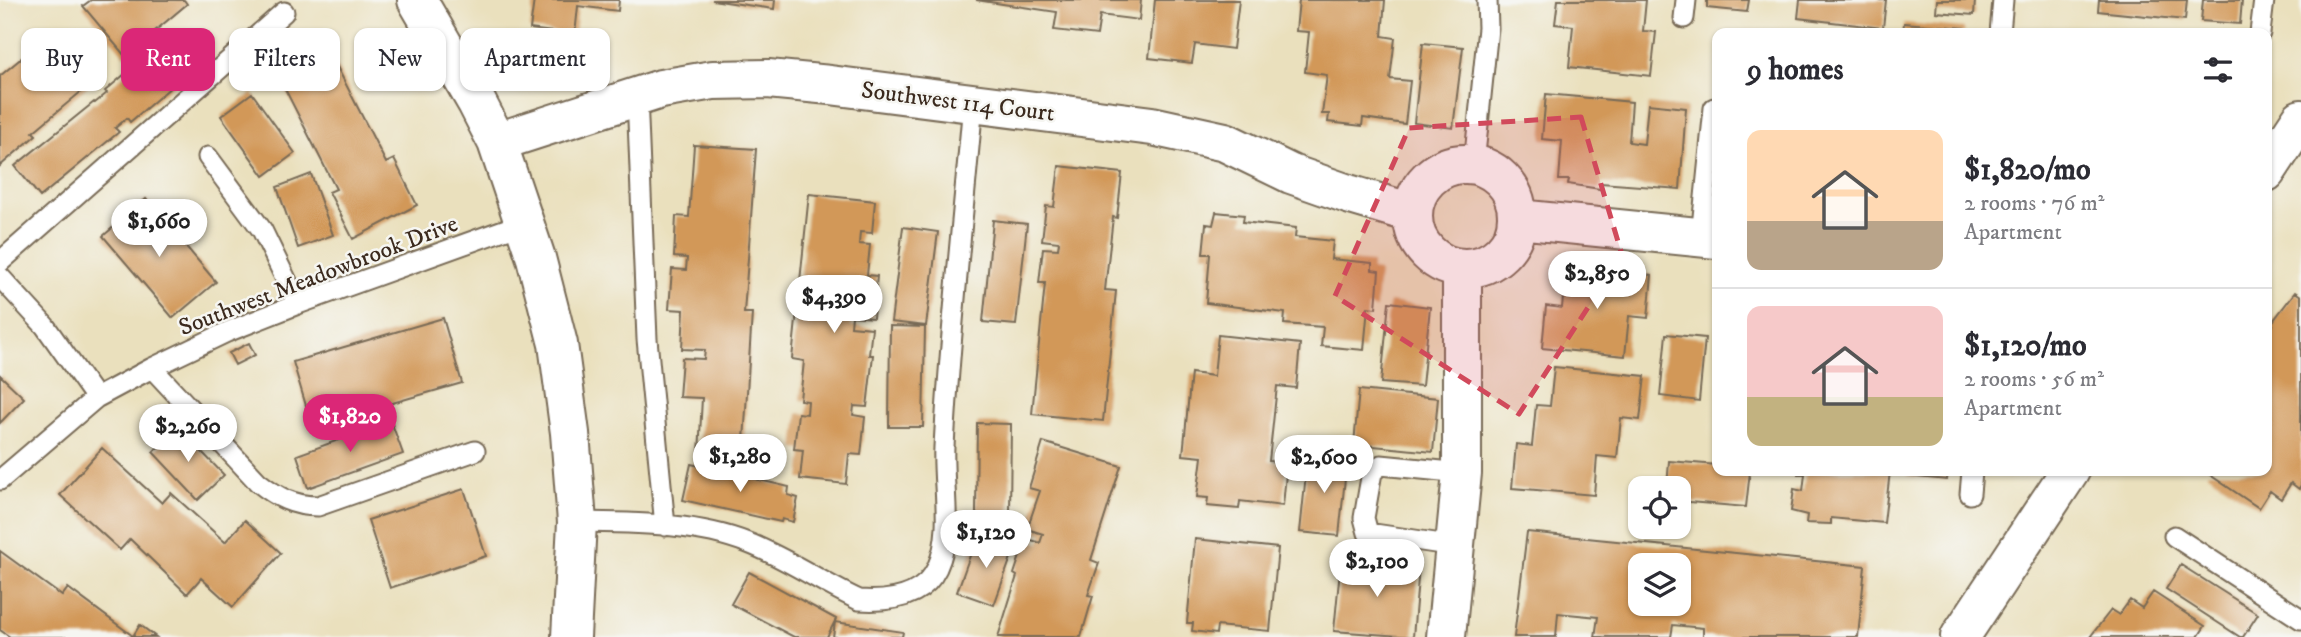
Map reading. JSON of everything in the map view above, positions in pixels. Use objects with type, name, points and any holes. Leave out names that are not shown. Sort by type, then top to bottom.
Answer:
[{"type":"street","points":[[417,0],[497,142],[536,258],[558,344],[570,433],[577,522],[571,637]]},
{"type":"street","name":"Southwest 114 Court","points":[[497,142],[661,89],[713,80],[768,79],[1152,126],[1226,142],[1291,174],[1412,213]]},
{"type":"street","points":[[2272,163],[2301,119]]},
{"type":"street","points":[[1474,164],[1488,168],[1505,180],[1516,198],[1518,219],[1513,239],[1500,255],[1483,266],[1462,269],[1442,263],[1426,251],[1416,233],[1412,213],[1418,193],[1430,176],[1448,166],[1474,164]]},
{"type":"street","points":[[1518,219],[1709,238]]},
{"type":"street","points":[[1446,637],[1462,472],[1462,269]]},
{"type":"street","points":[[1960,637],[2067,476]]},
{"type":"lane","points":[[1474,164],[1488,28],[1487,0]]},
{"type":"lane","points":[[2000,28],[2003,0]]},
{"type":"lane","points":[[2261,28],[2264,0]]},
{"type":"lane","points":[[0,262],[284,12]]},
{"type":"lane","points":[[637,96],[647,339],[665,526]]},
{"type":"lane","points":[[577,522],[632,523],[720,534],[749,543],[859,600],[879,602],[900,598],[917,590],[936,570],[946,537],[944,450],[973,103]]},
{"type":"lane","points":[[208,157],[262,230],[298,304]]},
{"type":"lane","points":[[1709,238],[1712,160]]},
{"type":"lane","name":"Southwest Meadowbrook Drive","points":[[0,480],[96,398],[152,368],[227,332],[298,304],[523,223]]},
{"type":"lane","points":[[0,277],[45,326],[96,398]]},
{"type":"lane","points":[[152,368],[258,482],[274,495],[292,503],[318,506],[475,451]]},
{"type":"lane","points":[[1455,546],[1368,533],[1364,518],[1372,472],[1381,465],[1462,472]]},
{"type":"lane","points":[[1970,494],[1972,476]]},
{"type":"lane","points":[[2174,536],[2301,619]]},
{"type":"highlighted area","points":[[1581,117],[1622,255],[1519,414],[1335,296],[1409,128]]},
{"type":"building","points":[[91,0],[184,0],[187,4],[158,28],[121,28],[121,51],[107,35],[107,28],[101,28],[83,6]]},
{"type":"building","points":[[534,0],[619,0],[618,11],[578,6],[576,28],[530,28]]},
{"type":"building","points":[[712,0],[775,0],[774,9]]},
{"type":"building","points":[[976,0],[1141,0],[1139,20],[1100,15],[1097,35],[1054,30],[1057,12]]},
{"type":"building","points":[[1155,0],[1239,0],[1233,49],[1195,44],[1192,63],[1149,58]]},
{"type":"building","points":[[1299,0],[1385,0],[1382,36],[1395,38],[1390,79],[1410,81],[1405,124],[1363,118],[1362,126],[1328,122],[1329,114],[1322,114],[1327,75],[1305,72],[1309,32],[1296,31]]},
{"type":"building","points":[[1558,0],[1646,0],[1643,31],[1656,32],[1651,76],[1569,67],[1573,26],[1555,24]]},
{"type":"building","points":[[1707,0],[1749,0],[1747,12],[1707,8]]},
{"type":"building","points":[[1800,0],[1886,0],[1883,28],[1798,18]]},
{"type":"building","points":[[1937,0],[1975,0],[1974,15],[1936,12]]},
{"type":"building","points":[[2099,0],[2187,0],[2185,20],[2098,11]]},
{"type":"building","points":[[2203,0],[2242,0],[2240,24],[2201,21]]},
{"type":"building","points":[[1904,23],[1964,28],[1904,28]]},
{"type":"building","points":[[1423,43],[1463,47],[1453,128],[1414,123]]},
{"type":"building","points":[[21,58],[21,91],[82,91],[33,132],[36,135],[0,166],[0,76]]},
{"type":"building","points":[[340,73],[386,163],[394,159],[417,205],[353,239],[329,192],[336,189],[286,91],[340,91]]},
{"type":"building","points":[[121,77],[121,91],[166,91],[130,122],[127,118],[115,128],[119,132],[40,197],[15,166],[107,93],[107,89]]},
{"type":"building","points":[[252,93],[295,153],[264,176],[221,116]]},
{"type":"building","points":[[1546,94],[1632,102],[1629,142],[1644,144],[1648,104],[1686,108],[1680,189],[1601,183],[1600,189],[1568,184],[1569,180],[1559,180],[1562,141],[1542,139]]},
{"type":"building","points":[[694,145],[756,149],[744,313],[752,313],[743,457],[699,454],[702,398],[679,397],[682,358],[704,359],[705,350],[682,349],[684,310],[669,309],[672,269],[686,270],[687,258],[674,257],[676,216],[689,217]]},
{"type":"building","points":[[1059,166],[1122,173],[1117,218],[1113,217],[1105,290],[1116,291],[1103,421],[1032,414],[1045,283],[1039,283],[1043,248],[1058,249],[1059,242],[1042,240],[1046,206],[1054,207]]},
{"type":"building","points":[[311,174],[333,235],[298,248],[277,187]]},
{"type":"building","points":[[809,194],[875,201],[872,233],[860,232],[859,244],[870,245],[867,275],[877,276],[873,318],[852,316],[851,326],[872,328],[869,355],[873,355],[867,407],[854,406],[853,415],[865,417],[861,455],[849,454],[846,484],[800,479],[803,450],[794,449],[798,413],[807,414],[808,401],[800,400],[804,361],[792,359]]},
{"type":"building","points":[[146,199],[216,282],[173,318],[103,236]]},
{"type":"building","points":[[1216,212],[1244,215],[1243,222],[1296,228],[1295,237],[1333,241],[1331,259],[1372,263],[1372,270],[1379,271],[1376,308],[1368,307],[1364,350],[1321,346],[1323,327],[1284,324],[1285,313],[1206,303],[1210,254],[1203,254],[1206,224],[1213,225]]},
{"type":"building","points":[[993,220],[1027,224],[1016,325],[983,322]]},
{"type":"building","points":[[903,227],[938,232],[926,326],[891,322]]},
{"type":"building","points":[[1566,267],[1652,275],[1648,318],[1629,316],[1625,356],[1542,348],[1546,306],[1562,308]]},
{"type":"building","points":[[2295,292],[2301,296],[2301,485],[2299,489],[2291,483],[2281,499],[2270,491],[2259,508],[2211,476],[2272,476],[2272,323]]},
{"type":"building","points":[[1389,302],[1430,307],[1422,386],[1381,383]]},
{"type":"building","points":[[443,318],[462,383],[312,426],[293,362]]},
{"type":"building","points":[[890,326],[925,327],[923,427],[889,427]]},
{"type":"building","points":[[1666,334],[1705,338],[1699,401],[1660,396]]},
{"type":"building","points":[[1218,335],[1300,344],[1296,388],[1277,386],[1269,461],[1287,463],[1283,506],[1240,501],[1239,509],[1207,506],[1208,498],[1197,497],[1202,457],[1183,455],[1191,373],[1214,376]]},
{"type":"building","points":[[249,343],[255,355],[235,365],[229,353]]},
{"type":"building","points":[[1554,367],[1645,376],[1640,420],[1621,418],[1617,458],[1597,456],[1594,495],[1512,488],[1516,444],[1532,446],[1536,405],[1550,406]]},
{"type":"building","points":[[0,375],[24,398],[0,423]]},
{"type":"building","points":[[1359,390],[1438,398],[1433,452],[1354,444]]},
{"type":"building","points":[[391,421],[403,454],[308,488],[297,455]]},
{"type":"building","points":[[977,423],[1011,424],[1010,515],[976,514]]},
{"type":"building","points":[[178,427],[224,475],[198,500],[153,452]]},
{"type":"building","points":[[1043,442],[1121,466],[1091,560],[1099,563],[1088,595],[1093,596],[1081,637],[998,637],[1026,538],[1040,543],[1043,534],[1027,529],[1040,491],[1029,488]]},
{"type":"building","points":[[102,448],[162,503],[171,493],[225,542],[245,520],[281,553],[233,607],[201,578],[187,594],[130,539],[120,550],[60,495]]},
{"type":"building","points":[[1308,455],[1347,459],[1339,536],[1300,532]]},
{"type":"building","points":[[1669,461],[1712,465],[1712,476],[1749,476],[1746,507],[1691,502],[1691,476],[1668,476]]},
{"type":"building","points":[[691,464],[789,487],[788,495],[798,498],[793,522],[782,519],[781,522],[683,500]]},
{"type":"building","points":[[1805,476],[1889,476],[1884,523],[1831,518],[1831,524],[1806,523],[1807,515],[1791,511],[1794,489],[1803,491]]},
{"type":"building","points":[[1908,476],[1947,476],[1947,480]]},
{"type":"building","points":[[464,489],[486,556],[390,588],[368,520]]},
{"type":"building","points":[[1527,532],[1865,566],[1858,637],[1703,637],[1703,628],[1673,625],[1671,637],[1595,637],[1598,617],[1558,613],[1556,637],[1514,637]]},
{"type":"building","points":[[977,536],[1014,549],[994,605],[957,592]]},
{"type":"building","points":[[1195,539],[1278,548],[1270,631],[1217,626],[1216,634],[1192,631],[1193,623],[1187,623]]},
{"type":"building","points":[[0,551],[62,596],[68,588],[133,636],[140,625],[156,637],[10,637],[0,630]]},
{"type":"building","points":[[1341,559],[1419,567],[1413,637],[1334,631]]},
{"type":"building","points":[[2181,565],[2258,614],[2243,637],[2166,589]]},
{"type":"building","points":[[749,572],[836,619],[827,637],[794,637],[731,604]]},
{"type":"building","points":[[2153,592],[2205,626],[2198,637],[2090,637],[2111,610],[2119,615],[2130,600],[2142,608]]},
{"type":"building","points":[[835,622],[903,632],[902,637],[833,637]]}]
